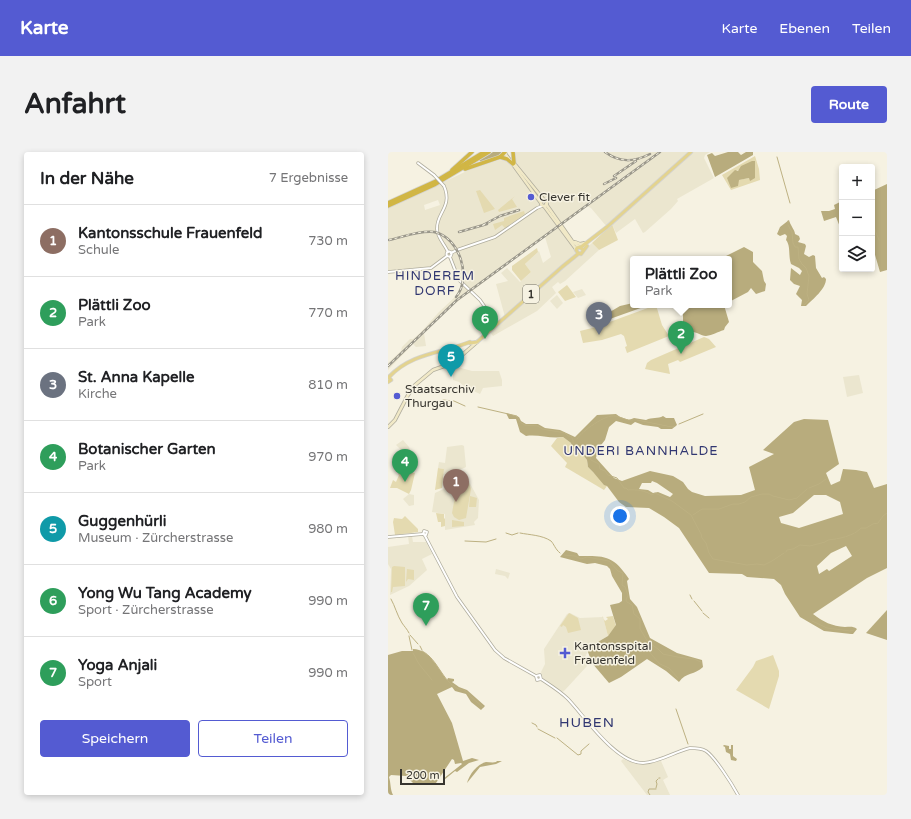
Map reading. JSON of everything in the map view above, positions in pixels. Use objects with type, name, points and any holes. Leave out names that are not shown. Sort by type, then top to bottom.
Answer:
[{"type":"highway","points":[[438,180],[472,152]]},
{"type":"highway","points":[[388,205],[438,180],[484,152]]},
{"type":"highway","points":[[448,177],[489,152]]},
{"type":"highway","points":[[388,205],[416,194],[474,165],[500,158],[507,152],[512,156],[514,164]]},
{"type":"highway","points":[[500,158],[514,164]]},
{"type":"main road","points":[[507,152],[543,204],[579,250]]},
{"type":"main road","name":"1","points":[[579,250],[691,152]]},
{"type":"main road","points":[[543,204],[572,239],[579,250]]},
{"type":"main road","name":"1","points":[[389,378],[395,371],[414,359],[427,354],[477,342],[592,238],[607,227]]},
{"type":"main road","points":[[572,239],[576,243],[582,244],[592,238]]},
{"type":"main road","name":"1","points":[[470,343],[482,338]]},
{"type":"main road","points":[[388,427],[394,420],[415,385],[434,370],[453,363],[477,342]]},
{"type":"main road","points":[[388,382],[390,381],[389,378]]},
{"type":"street","points":[[388,272],[431,268],[451,255],[437,230],[438,223],[447,200],[447,193],[444,186],[434,175],[418,163]]},
{"type":"street","points":[[449,252],[495,237],[543,204]]},
{"type":"street","points":[[449,252],[448,256],[459,280],[480,300],[496,324]]},
{"type":"street","points":[[389,537],[423,533],[457,597],[495,650],[505,658],[536,676],[539,675],[541,679],[567,698],[610,746],[622,757],[634,762],[645,762],[660,759],[690,748],[703,750],[712,757],[738,795]]},
{"type":"shaded area","points":[[493,152],[501,152],[501,154],[497,157],[481,162],[479,160]]},
{"type":"shaded area","points":[[516,152],[691,152],[607,227],[591,208],[587,206],[561,226],[580,250],[505,317],[496,284],[508,281],[501,273],[507,268],[520,282],[531,272],[525,264],[539,251],[543,263],[551,257],[545,237],[454,304],[424,333],[426,346],[416,347],[413,344],[388,370],[388,363],[401,351],[402,347],[410,339],[413,339],[420,333],[455,297],[462,284],[456,275],[450,257],[447,256],[441,259],[431,269],[388,273],[388,208],[473,168],[499,160],[508,161]],"holes":[[[438,200],[440,205],[425,210],[424,205]]]},
{"type":"shaded area","points":[[693,152],[710,152],[705,155],[704,158],[714,178],[677,199],[678,201],[671,209],[645,232],[643,233],[635,219],[616,233],[612,224]]},
{"type":"shaded area","points":[[728,152],[738,152],[741,155],[746,152],[753,152],[753,155],[715,177],[707,155],[712,153],[715,156]]},
{"type":"shaded area","points":[[755,156],[759,169],[760,180],[731,190],[722,175]],"holes":[[[739,170],[755,178],[738,180],[736,171]]]},
{"type":"shaded area","points":[[755,161],[755,178],[750,181],[749,178],[739,180],[738,186],[731,188],[727,178],[735,170],[738,171],[741,166]]},
{"type":"shaded area","points":[[887,184],[887,270],[880,272],[875,255],[875,190]]},
{"type":"shaded area","points":[[480,190],[495,209],[484,213],[476,191]]},
{"type":"shaded area","points":[[515,196],[512,199],[517,207],[499,212],[498,210]]},
{"type":"shaded area","points":[[839,202],[839,224],[836,217],[824,221],[821,211],[835,209],[834,205]]},
{"type":"shaded area","points":[[524,211],[525,214],[505,228],[502,225],[495,230],[493,224],[504,221],[504,218]]},
{"type":"shaded area","points":[[789,220],[795,234],[799,236],[800,239],[798,242],[805,244],[806,246],[804,254],[809,257],[813,255],[815,256],[816,268],[822,278],[824,277],[826,279],[822,290],[806,306],[801,306],[802,300],[796,294],[800,286],[794,284],[790,280],[791,268],[800,275],[802,271],[791,264],[788,242],[786,240],[787,236],[785,234],[780,236],[777,234],[780,227]]},
{"type":"shaded area","points":[[612,224],[618,240],[599,250],[592,243]]},
{"type":"shaded area","points":[[592,243],[599,250],[565,281],[560,284],[558,282],[552,287],[556,293],[537,311],[493,336],[490,332]]},
{"type":"shaded area","points":[[744,247],[753,252],[753,262],[762,271],[766,284],[765,291],[756,294],[751,288],[748,292],[732,300],[732,256],[726,256]]},
{"type":"shaded area","points":[[537,248],[538,252],[525,264],[531,272],[521,281],[512,270],[512,266]]},
{"type":"shaded area","points":[[567,285],[576,297],[565,301],[558,292]]},
{"type":"shaded area","points":[[582,289],[586,295],[578,298],[573,292]]},
{"type":"shaded area","points":[[557,295],[563,303],[557,309],[550,301]]},
{"type":"shaded area","points":[[630,304],[630,308],[641,308],[593,325],[593,322],[620,306]]},
{"type":"shaded area","points":[[648,308],[657,308],[662,325],[669,336],[627,353],[625,347],[627,346],[624,336],[621,334],[602,340],[583,343],[580,331],[596,327]]},
{"type":"shaded area","points":[[687,308],[725,308],[729,322],[724,330],[704,336],[690,332],[688,324],[683,324],[683,313]]},
{"type":"shaded area","points":[[704,337],[709,339],[716,347],[680,362],[678,360],[668,364],[670,374],[645,369],[647,363],[651,360]]},
{"type":"shaded area","points":[[454,366],[472,371],[499,371],[502,386],[483,388],[480,394],[453,380]]},
{"type":"shaded area","points":[[859,375],[863,393],[847,397],[843,377]]},
{"type":"shaded area","points":[[506,413],[519,417],[521,421],[526,424],[538,424],[545,428],[560,430],[575,437],[597,415],[616,414],[629,420],[634,418],[646,420],[663,416],[666,418],[674,418],[677,425],[672,429],[661,429],[635,422],[631,425],[616,421],[609,427],[605,440],[598,449],[596,458],[614,478],[622,481],[650,471],[673,476],[683,482],[692,492],[705,496],[741,495],[755,490],[749,467],[774,454],[763,450],[794,422],[804,419],[828,420],[839,464],[826,473],[831,485],[840,481],[843,469],[867,472],[874,488],[887,484],[887,568],[867,578],[813,614],[832,625],[853,627],[857,629],[853,634],[824,631],[800,617],[781,585],[774,579],[747,577],[742,574],[709,573],[679,528],[649,508],[626,507],[619,502],[607,486],[604,485],[588,467],[587,460],[584,456],[573,451],[571,443],[563,437],[526,436],[520,432],[516,419],[509,419]],"holes":[[[652,481],[657,483],[673,494],[670,497],[658,492],[653,493],[648,490],[639,489],[642,483],[651,483]],[[814,495],[826,495],[840,502],[843,514],[799,528],[781,523],[779,517],[793,513]],[[846,546],[852,556],[829,571],[827,569],[819,574],[817,566],[831,553]]]},
{"type":"shaded area","points":[[563,437],[571,443],[573,451],[584,456],[587,460],[588,467],[607,486],[604,490],[565,467],[567,463],[551,446],[557,438]]},
{"type":"shaded area","points":[[403,440],[409,447],[411,453],[407,456],[396,445]]},
{"type":"shaded area","points":[[464,446],[466,467],[453,473],[452,476],[443,475],[444,469],[438,468],[439,462],[445,463],[447,447]]},
{"type":"shaded area","points":[[438,468],[444,469],[442,488],[435,490]]},
{"type":"shaded area","points":[[400,470],[415,473],[409,494],[397,488],[390,488],[393,480],[396,482]]},
{"type":"shaded area","points":[[467,478],[479,500],[478,518],[474,522],[475,525],[445,530],[445,514],[432,512],[435,493]]},
{"type":"shaded area","points":[[464,481],[469,483],[471,489],[466,518],[459,520],[454,517],[452,513],[457,485],[459,482]]},
{"type":"shaded area","points":[[409,494],[414,495],[414,505],[409,506],[403,499]]},
{"type":"shaded area","points":[[470,496],[477,498],[476,507],[469,507]]},
{"type":"shaded area","points":[[436,513],[444,514],[445,526],[441,527],[441,522],[438,522]]},
{"type":"shaded area","points":[[405,516],[418,529],[418,532],[395,535],[393,522],[394,518],[402,519]]},
{"type":"shaded area","points":[[452,520],[464,522],[464,526],[452,527]]},
{"type":"shaded area","points":[[408,536],[412,536],[413,542],[426,542],[432,554],[422,559],[427,570],[409,586],[390,595],[391,569],[388,564],[388,547],[409,544]]},
{"type":"shaded area","points":[[566,550],[577,553],[579,556],[608,558],[618,565],[629,579],[627,581],[630,599],[637,607],[650,638],[677,653],[702,660],[703,667],[679,682],[666,671],[647,659],[621,677],[609,683],[592,663],[588,652],[591,646],[608,636],[616,625],[610,605],[622,601],[622,593],[607,566],[595,563],[587,564],[560,557]]},
{"type":"shaded area","points":[[392,567],[405,567],[405,586],[393,587],[391,592]]},
{"type":"shaded area","points":[[407,569],[414,570],[414,580],[408,579],[406,582]]},
{"type":"shaded area","points":[[496,569],[510,573],[508,579],[505,576],[495,574]]},
{"type":"shaded area","points":[[887,610],[887,640],[866,633]]},
{"type":"shaded area","points":[[569,613],[578,618],[581,630],[568,633],[566,627],[563,625],[562,627],[560,626]]},
{"type":"shaded area","name":"Kantonsspital Frauenfeld","points":[[570,613],[580,618],[603,617],[608,636],[591,646],[585,657],[587,666],[562,692],[543,678],[541,672],[545,664],[544,649],[567,614]]},
{"type":"shaded area","points":[[613,616],[616,626],[608,636],[603,618],[605,621],[608,619],[606,617]]},
{"type":"shaded area","points":[[413,649],[424,652],[433,660],[447,680],[448,678],[454,679],[452,682],[467,690],[485,706],[481,710],[471,702],[466,694],[455,691],[452,687],[437,694],[452,723],[463,761],[472,758],[479,760],[469,763],[457,772],[455,771],[444,780],[443,779],[462,764],[455,764],[454,760],[452,759],[436,783],[414,784],[406,776],[391,775],[389,777],[393,795],[388,795],[388,655],[402,651],[413,651]]},
{"type":"shaded area","points":[[773,655],[779,671],[779,676],[769,709],[736,690],[756,661]]},
{"type":"shaded area","points":[[731,745],[733,745],[733,756],[737,759],[736,761],[731,760],[730,754],[726,752],[725,747],[723,746],[729,746],[729,749],[731,749]]},
{"type":"shaded area","points":[[623,759],[641,764],[661,761],[668,777],[663,780],[670,795],[647,795],[621,761]]},
{"type":"shaded area","points":[[502,761],[496,764],[480,767],[467,783],[477,767],[486,762]]},
{"type":"waterway","points":[[777,157],[790,203]]},
{"type":"waterway","points":[[788,225],[792,232],[793,243],[795,247],[798,247],[799,259],[806,268],[809,276],[807,294],[809,300],[804,305]]},
{"type":"waterway","points":[[875,230],[879,240]]},
{"type":"waterway","points":[[443,400],[454,401],[465,406]]},
{"type":"waterway","points":[[478,407],[517,416],[518,418]]},
{"type":"waterway","points":[[679,424],[703,414]]},
{"type":"waterway","points":[[577,439],[600,420],[611,416],[633,420]]},
{"type":"waterway","points":[[518,419],[524,425],[538,426],[542,429],[565,433],[568,436],[571,436],[573,443],[576,445],[575,449],[590,456],[591,460],[599,464],[600,469],[605,471],[608,475],[617,478],[624,488],[628,490],[644,491],[652,495],[655,493],[672,501],[691,515],[713,559],[747,565],[764,565],[784,553]]},
{"type":"waterway","points":[[637,420],[672,427],[675,426]]},
{"type":"waterway","points":[[809,488],[826,479]]},
{"type":"waterway","points":[[693,515],[702,509],[719,509],[745,502],[751,497],[762,494],[769,494],[789,500],[797,498],[807,489]]},
{"type":"waterway","points":[[786,552],[787,550],[793,549],[800,545],[810,546],[850,535],[861,528],[866,528],[878,523],[887,513]]},
{"type":"waterway","points":[[506,533],[512,535],[518,533]]},
{"type":"waterway","points":[[520,533],[540,536],[547,539],[551,541],[560,553]]},
{"type":"waterway","points":[[465,541],[486,542],[496,539]]},
{"type":"waterway","points":[[564,555],[575,556],[581,559],[587,557],[609,561],[618,571],[623,573],[622,585],[625,587],[628,595],[626,600],[632,605],[634,614],[640,619],[640,629],[648,642],[648,648],[651,654],[660,664],[669,668],[678,678]]},
{"type":"waterway","points":[[690,595],[692,599]]},
{"type":"waterway","points":[[391,599],[400,620],[409,633]]},
{"type":"waterway","points":[[694,601],[702,611]]},
{"type":"waterway","points":[[703,613],[709,618]]},
{"type":"waterway","points":[[812,621],[827,628],[850,631],[854,630]]},
{"type":"waterway","points":[[410,635],[418,644]]},
{"type":"waterway","points":[[409,636],[412,650]]},
{"type":"waterway","points":[[648,642],[663,654],[694,659],[701,662]]},
{"type":"waterway","points":[[420,646],[422,650]]},
{"type":"waterway","points":[[422,651],[433,660],[450,683],[456,688],[462,690]]},
{"type":"waterway","points":[[413,653],[419,664],[432,680]]},
{"type":"waterway","points":[[464,690],[483,707]]},
{"type":"waterway","points":[[676,709],[688,744]]},
{"type":"waterway","points":[[532,723],[537,727]]},
{"type":"waterway","points":[[538,729],[555,738]]},
{"type":"waterway","points":[[557,738],[578,755],[581,754],[581,751],[589,744]]},
{"type":"waterway","points":[[656,788],[656,781],[658,779]]},
{"type":"waterway","points":[[650,795],[648,792],[649,789],[656,789]]},
{"type":"railway","points":[[605,152],[622,160],[638,159],[650,154]]},
{"type":"railway","points":[[388,366],[457,300],[660,152]]},
{"type":"railway","points":[[614,176],[636,161]]},
{"type":"railway","points":[[604,184],[616,178]]},
{"type":"railway","points":[[483,225],[500,216],[519,210]]},
{"type":"railway","points":[[459,232],[487,224]]},
{"type":"railway","points":[[389,240],[417,233],[434,232],[443,235],[451,242],[461,259],[463,280],[461,289],[456,297]]},
{"type":"place","name":"Clever fit","points":[[531,197]]},
{"type":"place","name":"St. Anna Kapelle","points":[[599,335]]},
{"type":"place","name":"Yong Wu Tang Academy","points":[[485,339]]},
{"type":"place","name":"Plättli Zoo","points":[[681,354]]},
{"type":"place","name":"Guggenhürli","points":[[451,377]]},
{"type":"place","name":"Staatsarchiv Thurgau","points":[[397,396]]},
{"type":"place","name":"Botanischer Garten","points":[[405,482]]},
{"type":"place","name":"Kantonsschule Frauenfeld","points":[[456,502]]},
{"type":"place","name":"Yoga Anjali","points":[[426,626]]},
{"type":"place","name":"Kantonsspital Frauenfeld","points":[[565,653]]},
{"type":"district","name":"HINDEREM DORF","points":[[435,282]]},
{"type":"district","name":"UNDERI BANNHALDE","points":[[641,450]]},
{"type":"district","name":"HUBEN","points":[[587,722]]}]
